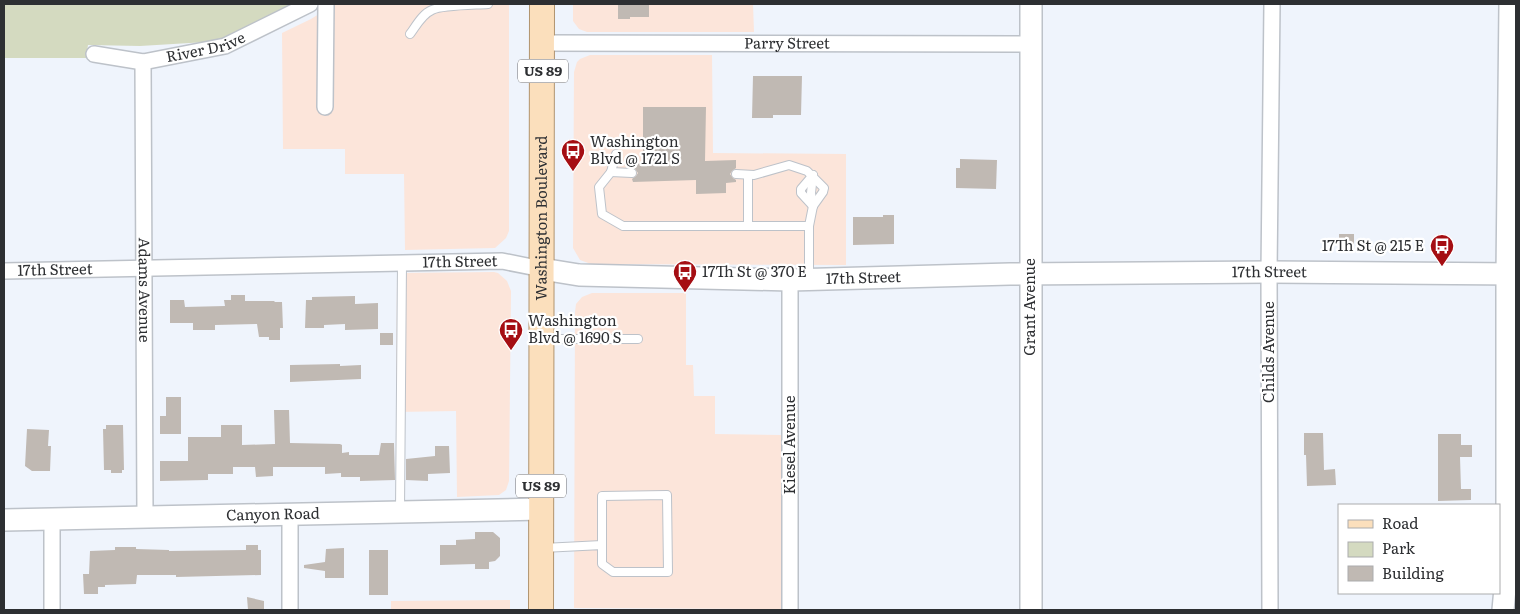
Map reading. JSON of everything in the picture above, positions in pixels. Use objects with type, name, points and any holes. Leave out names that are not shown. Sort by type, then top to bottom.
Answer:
[{"type":"main road","name":"Washington Boulevard","points":[[541,610],[542,4]]},
{"type":"street","name":"River Drive","points":[[94,54],[143,62],[225,46],[310,4]]},
{"type":"street","points":[[325,108],[326,4]]},
{"type":"street","name":"Grant Avenue","points":[[1030,610],[1031,4]]},
{"type":"street","name":"Childs Avenue","points":[[1270,610],[1269,272],[1272,4]]},
{"type":"street","points":[[1506,597],[1512,274],[1510,4]]},
{"type":"street","name":"Parry Street","points":[[543,43],[1031,44]]},
{"type":"street","name":"Adams Avenue","points":[[143,62],[145,517]]},
{"type":"street","name":"17th Street","points":[[4,271],[502,261],[579,275],[800,279],[1030,274],[1269,272],[1512,274]]},
{"type":"street","name":"Kiesel Avenue","points":[[790,610],[800,279]]},
{"type":"street","name":"Canyon Road","points":[[4,520],[541,509]]},
{"type":"street","points":[[290,514],[290,610]]},
{"type":"street","points":[[52,519],[52,610]]},
{"type":"lane","points":[[410,34],[422,17],[432,10],[488,4]]},
{"type":"lane","points":[[616,154],[611,172],[600,187],[602,214],[623,226],[809,226]]},
{"type":"lane","points":[[736,174],[764,173],[789,165],[808,171],[824,188],[813,206],[800,279]]},
{"type":"lane","points":[[611,172],[632,173]]},
{"type":"lane","points":[[748,175],[748,226]]},
{"type":"lane","points":[[813,175],[801,189],[813,206]]},
{"type":"lane","points":[[400,512],[402,263]]},
{"type":"lane","points":[[541,339],[638,340]]},
{"type":"lane","points":[[667,495],[668,572],[613,572],[602,564],[602,545],[602,496],[667,495]]},
{"type":"lane","points":[[541,549],[602,545]]},
{"type":"shaded area","points":[[335,4],[509,4],[509,231],[506,238],[495,248],[405,250],[404,174],[345,174],[345,149],[283,149],[282,33],[311,19]]},
{"type":"shaded area","points":[[573,4],[753,4],[754,32],[587,32],[579,29],[573,21]]},
{"type":"shaded area","points":[[590,55],[712,55],[713,153],[846,154],[846,265],[591,264],[580,260],[573,248],[574,72],[577,62]]},
{"type":"shaded area","points":[[494,272],[507,281],[511,291],[509,481],[506,490],[499,495],[457,497],[456,411],[396,412],[397,273]]},
{"type":"shaded area","points":[[592,293],[686,293],[686,365],[693,365],[694,396],[715,396],[715,434],[781,435],[781,609],[574,608],[575,312],[576,304],[582,297]]},
{"type":"shaded area","points":[[510,600],[510,610],[340,610],[391,609],[391,601]]},
{"type":"green space","points":[[4,4],[292,4],[223,41],[140,46],[88,45],[86,58],[4,58]]},
{"type":"building","points":[[618,4],[649,4],[649,17],[618,19]]},
{"type":"building","points":[[753,76],[802,76],[801,115],[773,115],[773,118],[752,118]]},
{"type":"building","points":[[643,107],[706,107],[705,161],[736,160],[736,168],[730,174],[736,182],[726,183],[726,193],[696,194],[696,180],[633,182],[632,179],[638,173],[632,167],[632,164],[643,163]]},
{"type":"building","points":[[960,159],[997,160],[996,189],[956,188],[956,168],[960,168]]},
{"type":"building","points":[[883,215],[894,215],[894,244],[853,245],[853,217],[883,217]]},
{"type":"building","points":[[1339,234],[1354,234],[1354,250],[1339,250]]},
{"type":"building","points":[[231,295],[245,295],[245,301],[282,302],[283,328],[280,328],[280,340],[269,340],[269,337],[259,337],[257,324],[215,325],[215,330],[193,330],[193,323],[170,323],[170,300],[184,300],[185,307],[225,306],[224,300],[231,300]]},
{"type":"building","points":[[355,296],[355,304],[378,303],[378,329],[345,330],[345,324],[324,325],[324,328],[305,328],[306,300],[312,300],[312,297]]},
{"type":"building","points":[[380,333],[393,333],[393,345],[380,345]]},
{"type":"building","points":[[340,364],[340,366],[361,365],[361,379],[290,382],[290,365]]},
{"type":"building","points":[[166,397],[181,397],[181,434],[160,434],[160,416],[166,416]]},
{"type":"building","points":[[274,410],[289,410],[290,443],[340,444],[342,445],[342,453],[349,452],[349,455],[379,455],[381,443],[394,443],[395,480],[360,481],[360,477],[341,477],[341,473],[325,474],[325,467],[273,467],[273,476],[256,477],[255,467],[233,467],[233,474],[208,474],[208,480],[160,481],[160,461],[188,461],[188,437],[221,437],[221,425],[242,425],[242,445],[275,444]]},
{"type":"building","points":[[106,425],[123,425],[124,470],[122,470],[122,473],[111,473],[111,470],[104,470],[103,429],[106,429]]},
{"type":"building","points":[[27,429],[49,430],[48,446],[51,446],[50,471],[32,471],[25,466]]},
{"type":"building","points":[[1304,433],[1323,433],[1324,470],[1335,469],[1336,485],[1307,486]]},
{"type":"building","points":[[1438,434],[1461,434],[1461,445],[1472,445],[1472,457],[1460,457],[1461,489],[1471,489],[1471,500],[1438,501]]},
{"type":"building","points":[[435,446],[449,446],[450,473],[428,474],[428,481],[406,480],[406,459],[435,456]]},
{"type":"building","points":[[475,532],[493,532],[500,538],[500,556],[495,561],[489,562],[489,569],[475,569],[475,564],[440,565],[440,545],[456,545],[456,540],[475,539]]},
{"type":"building","points":[[246,545],[258,545],[258,550],[261,550],[261,575],[176,577],[176,575],[137,575],[136,584],[105,585],[105,587],[98,587],[98,594],[84,594],[83,574],[89,574],[90,551],[115,550],[115,547],[136,547],[136,549],[169,551],[246,550]]},
{"type":"building","points":[[344,548],[344,578],[325,578],[325,571],[304,568],[304,565],[325,562],[326,549]]},
{"type":"building","points":[[369,550],[388,550],[388,595],[369,595]]},
{"type":"building","points":[[247,597],[264,601],[264,610],[248,610]]},
{"type":"place","name":"Washington Blvd @ 1721 S","points":[[573,172]]},
{"type":"place","name":"17Th St @ 215 E","points":[[1442,267]]},
{"type":"place","name":"17Th St @ 370 E","points":[[685,293]]},
{"type":"place","name":"Washington Blvd @ 1690 S","points":[[511,351]]}]
